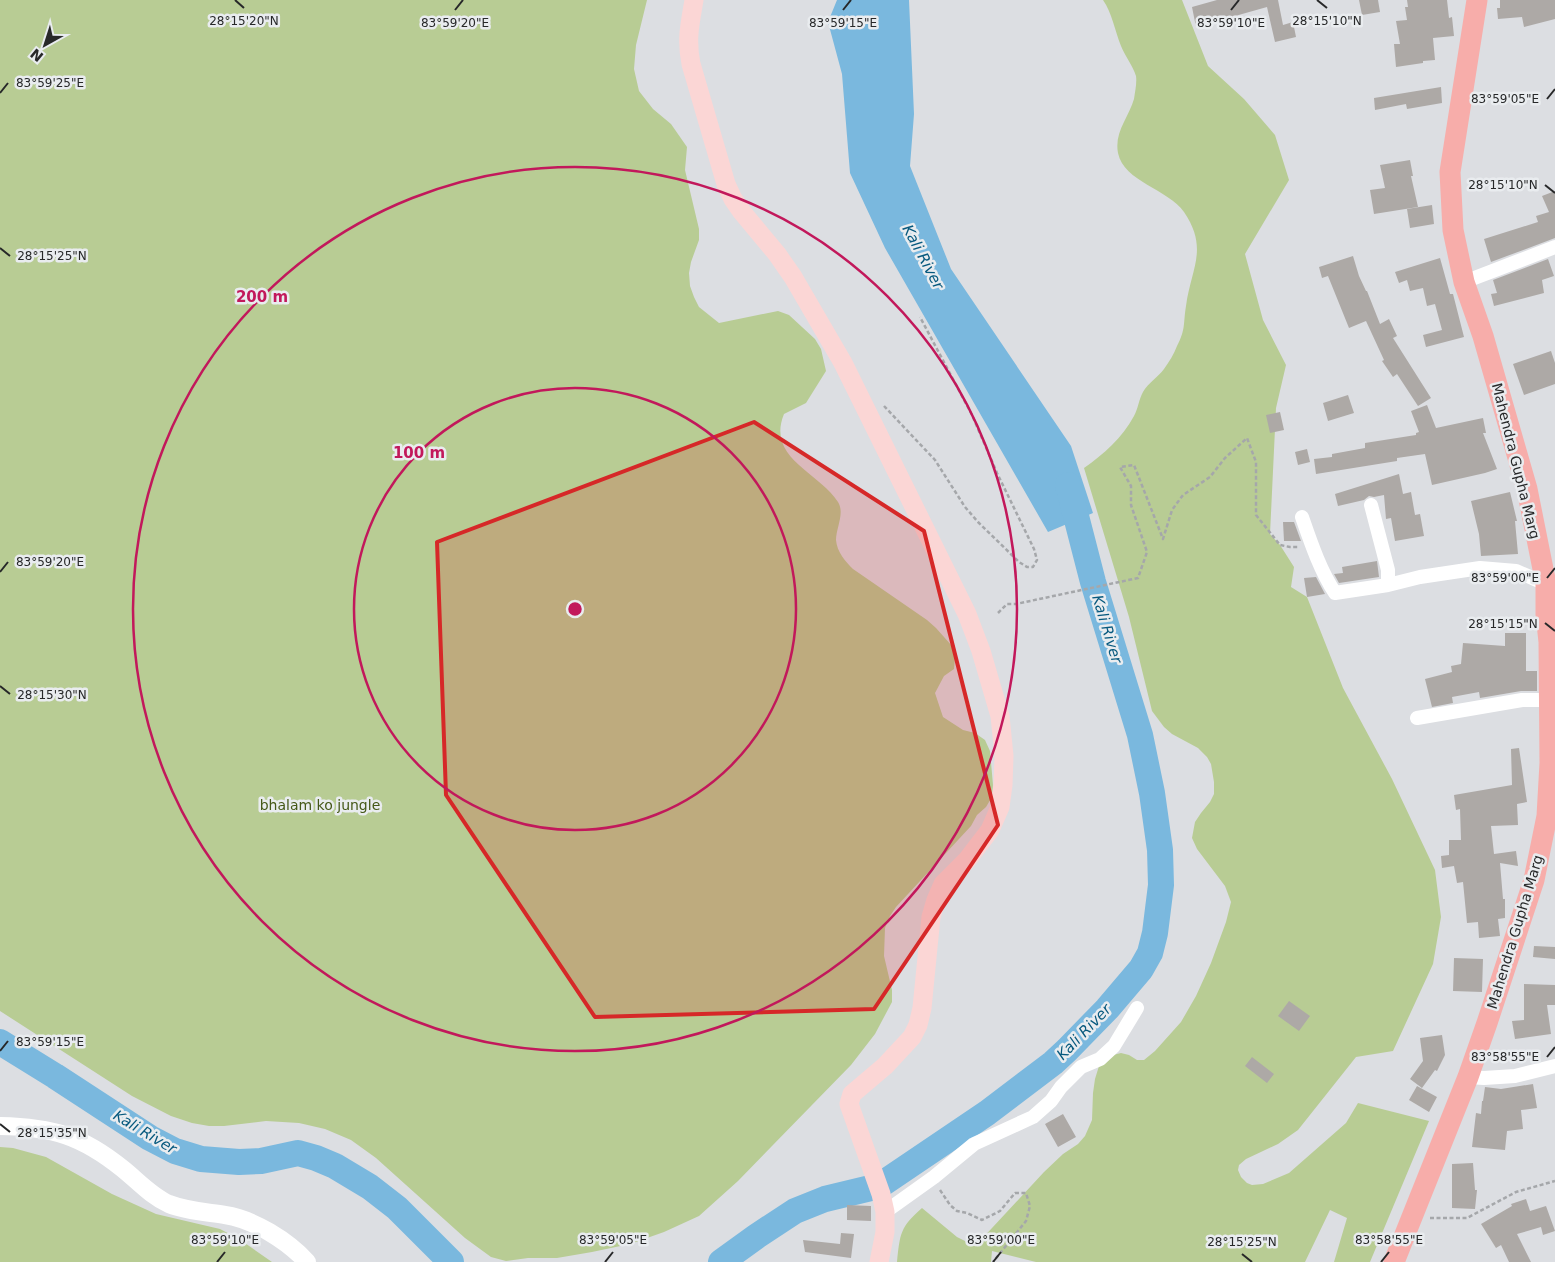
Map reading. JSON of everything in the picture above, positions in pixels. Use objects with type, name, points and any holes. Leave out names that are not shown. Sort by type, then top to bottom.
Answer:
[{"type":"main road","points":[[694,0],[688,36],[688,49],[726,184],[742,212],[777,254],[793,277],[843,363],[967,614],[981,651],[1002,729],[1004,772],[1000,807],[990,830],[967,860],[943,884],[936,900],[931,917],[922,1008],[918,1025],[902,1050],[852,1094],[849,1104],[883,1203],[885,1232],[879,1262]]},
{"type":"main road","name":"Mahendra Gupha Marg","points":[[1394,1262],[1468,1077],[1500,987],[1534,880],[1548,816],[1550,763],[1548,700],[1552,644],[1546,614],[1548,557],[1483,336],[1464,282],[1453,230],[1450,172],[1477,0]]},
{"type":"street","points":[[1464,282],[1555,247]]},
{"type":"street","points":[[1371,505],[1388,570],[1388,585]]},
{"type":"street","points":[[1302,517],[1312,546],[1335,593],[1480,568],[1516,571],[1546,584]]},
{"type":"street","points":[[1417,718],[1522,700],[1548,700]]},
{"type":"street","points":[[883,1203],[934,1177],[974,1144],[1033,1117],[1051,1101],[1080,1067],[1100,1059],[1114,1046],[1137,1008]]},
{"type":"street","points":[[1468,1077],[1515,1076],[1555,1066]]},
{"type":"street","points":[[0,1126],[41,1128],[75,1139],[105,1155],[151,1193],[167,1203],[188,1210],[242,1219],[282,1241],[307,1262]]},
{"type":"path","points":[[883,405],[935,460],[965,507],[978,522],[1018,562],[1027,567],[1033,567],[1037,560],[1034,549],[997,473],[972,415],[920,317]]},
{"type":"path","points":[[998,612],[1007,604],[1016,604],[1138,578],[1147,552],[1131,505],[1130,486],[1120,467],[1134,465],[1163,539],[1172,510],[1183,495],[1210,477],[1225,458],[1247,438],[1256,462],[1256,515],[1280,545],[1290,547],[1312,546]]},
{"type":"path","points":[[1411,1216],[1440,1219],[1467,1218],[1516,1192],[1555,1181]]},
{"type":"path","points":[[935,1186],[945,1195],[950,1205],[957,1211],[967,1213],[982,1220],[1000,1211],[1014,1193],[1026,1193],[1030,1206],[1026,1221],[993,1262]]},
{"type":"highlighted area","points":[[754,422],[924,531],[998,825],[874,1009],[595,1017],[446,795],[437,542]]},
{"type":"green space","name":"bhalam ko jungle","points":[[0,0],[647,0],[636,45],[634,69],[639,91],[653,109],[671,124],[687,147],[685,170],[699,229],[699,240],[689,273],[690,286],[694,297],[699,307],[719,323],[778,311],[789,315],[815,339],[821,349],[826,371],[806,403],[784,414],[780,429],[782,442],[788,453],[797,463],[829,491],[838,502],[841,511],[836,540],[840,552],[847,563],[927,620],[952,646],[955,658],[954,669],[944,676],[935,693],[943,717],[963,730],[975,733],[985,740],[990,751],[993,785],[992,797],[986,807],[890,916],[885,928],[884,956],[892,990],[892,1002],[875,1034],[851,1065],[738,1181],[699,1216],[664,1232],[630,1244],[592,1252],[557,1258],[528,1258],[506,1261],[491,1257],[465,1238],[376,1158],[351,1140],[325,1129],[299,1123],[266,1121],[209,1126],[171,1116],[132,1096],[0,1011]]},
{"type":"green space","points":[[1103,0],[1182,0],[1208,66],[1244,99],[1275,135],[1289,180],[1245,254],[1263,320],[1286,365],[1276,408],[1270,534],[1280,545],[1294,567],[1291,587],[1307,597],[1343,688],[1392,779],[1435,870],[1441,917],[1433,964],[1393,1051],[1356,1057],[1298,1130],[1278,1144],[1246,1159],[1239,1165],[1238,1170],[1241,1177],[1252,1185],[1263,1184],[1289,1173],[1346,1123],[1358,1103],[1429,1121],[1370,1262],[1334,1262],[1347,1218],[1330,1210],[1305,1262],[1036,1262],[992,1251],[991,1262],[897,1262],[902,1232],[909,1221],[922,1208],[957,1237],[967,1242],[979,1242],[1044,1172],[1063,1154],[1078,1144],[1085,1136],[1092,1120],[1093,1093],[1099,1066],[1113,1055],[1121,1053],[1137,1060],[1144,1060],[1155,1051],[1181,1022],[1196,996],[1211,963],[1231,902],[1225,886],[1197,849],[1192,838],[1195,822],[1214,794],[1211,764],[1198,748],[1172,734],[1164,727],[1152,711],[1129,617],[1084,468],[1105,451],[1124,431],[1135,413],[1143,392],[1164,369],[1173,355],[1183,331],[1197,248],[1196,237],[1184,212],[1168,197],[1129,171],[1122,163],[1118,153],[1118,138],[1132,106],[1136,76],[1121,46],[1111,16]]},
{"type":"green space","points":[[0,1147],[13,1148],[46,1157],[112,1194],[156,1214],[220,1229],[239,1239],[272,1262],[0,1262]]},
{"type":"water","points":[[837,0],[909,0],[914,114],[910,166],[951,269],[1071,446],[1093,513],[1048,532],[885,248],[850,173],[842,74],[828,22]]},
{"type":"building","points":[[1217,0],[1278,0],[1283,25],[1293,22],[1296,37],[1275,42],[1267,7],[1196,27],[1192,7]]},
{"type":"building","points":[[1359,0],[1378,0],[1380,12],[1362,15]]},
{"type":"building","points":[[1407,0],[1447,0],[1449,18],[1452,17],[1454,36],[1433,38],[1435,60],[1396,67],[1394,44],[1400,44],[1396,21],[1407,20],[1405,7],[1408,7]]},
{"type":"building","points":[[1500,0],[1555,0],[1555,19],[1524,27],[1522,17],[1498,19],[1497,8],[1500,8]]},
{"type":"building","points":[[1441,87],[1442,103],[1407,109],[1406,104],[1375,110],[1374,98]]},
{"type":"building","points":[[1410,160],[1413,176],[1411,176],[1418,207],[1374,214],[1370,190],[1385,188],[1380,165]]},
{"type":"building","points":[[1555,191],[1555,238],[1491,262],[1484,239],[1538,222],[1536,216],[1549,212],[1542,196]]},
{"type":"building","points":[[1432,205],[1434,224],[1410,228],[1407,209]]},
{"type":"building","points":[[1353,256],[1359,276],[1380,324],[1389,319],[1397,336],[1393,338],[1431,398],[1418,406],[1397,374],[1393,377],[1382,361],[1384,360],[1366,321],[1349,328],[1328,276],[1322,278],[1319,267]]},
{"type":"building","points":[[1440,258],[1450,294],[1453,294],[1464,337],[1426,347],[1423,335],[1442,330],[1435,304],[1427,306],[1423,288],[1410,291],[1407,280],[1399,283],[1395,272]]},
{"type":"building","points":[[1548,259],[1554,276],[1542,280],[1544,293],[1494,306],[1491,294],[1497,293],[1493,280]]},
{"type":"building","points":[[1551,351],[1555,363],[1555,384],[1524,395],[1513,364]]},
{"type":"building","points":[[1348,395],[1354,413],[1328,421],[1323,403]]},
{"type":"building","points":[[1427,405],[1436,428],[1483,418],[1486,433],[1483,433],[1497,469],[1432,485],[1425,454],[1397,458],[1397,461],[1316,474],[1314,459],[1332,457],[1332,454],[1365,448],[1365,443],[1416,435],[1419,432],[1411,411]]},
{"type":"building","points":[[1280,412],[1284,430],[1270,433],[1266,415]]},
{"type":"building","points":[[1307,449],[1310,462],[1298,465],[1295,452]]},
{"type":"building","points":[[1399,474],[1403,494],[1411,492],[1415,515],[1420,514],[1424,536],[1395,541],[1391,518],[1386,519],[1384,495],[1369,496],[1364,500],[1338,506],[1335,494]]},
{"type":"building","points":[[1510,492],[1517,521],[1515,521],[1518,554],[1481,556],[1479,534],[1471,501]]},
{"type":"building","points":[[1283,522],[1294,522],[1301,541],[1284,541]]},
{"type":"building","points":[[1377,561],[1379,577],[1339,583],[1334,574],[1343,573],[1342,567]]},
{"type":"building","points":[[1316,577],[1325,594],[1307,597],[1304,578]]},
{"type":"building","points":[[1505,633],[1526,633],[1526,671],[1537,671],[1537,691],[1521,691],[1480,698],[1479,692],[1452,697],[1453,703],[1432,707],[1425,679],[1452,672],[1451,666],[1461,664],[1463,643],[1505,646]]},
{"type":"building","points":[[1519,748],[1527,802],[1517,804],[1518,825],[1491,826],[1494,854],[1516,851],[1518,866],[1500,863],[1503,899],[1505,899],[1505,918],[1498,919],[1500,936],[1479,938],[1478,922],[1467,923],[1463,882],[1457,883],[1454,866],[1442,868],[1441,856],[1449,855],[1449,840],[1461,840],[1460,809],[1456,810],[1454,795],[1512,785],[1511,749]]},
{"type":"building","points":[[1534,946],[1555,947],[1555,959],[1533,957]]},
{"type":"building","points":[[1454,958],[1483,959],[1482,992],[1453,991]]},
{"type":"building","points":[[1524,984],[1555,985],[1555,1005],[1547,1005],[1551,1034],[1515,1039],[1512,1021],[1524,1020]]},
{"type":"building","points":[[1289,1001],[1310,1016],[1299,1031],[1278,1016]]},
{"type":"building","points":[[1442,1035],[1445,1055],[1437,1071],[1435,1070],[1422,1088],[1410,1079],[1423,1061],[1420,1038]]},
{"type":"building","points":[[1252,1057],[1274,1074],[1267,1083],[1245,1066]]},
{"type":"building","points":[[1533,1084],[1537,1108],[1521,1110],[1523,1129],[1507,1131],[1505,1150],[1472,1147],[1476,1113],[1481,1114],[1485,1087],[1501,1089]]},
{"type":"building","points":[[1417,1086],[1437,1097],[1429,1112],[1409,1100]]},
{"type":"building","points":[[1063,1114],[1076,1137],[1058,1147],[1045,1124]]},
{"type":"building","points":[[1473,1163],[1475,1190],[1477,1190],[1475,1209],[1452,1208],[1452,1164]]},
{"type":"building","points":[[1526,1199],[1530,1211],[1546,1206],[1555,1231],[1543,1235],[1541,1227],[1517,1234],[1531,1262],[1509,1262],[1501,1245],[1496,1248],[1481,1224],[1512,1206],[1511,1204]]},
{"type":"building","points":[[847,1205],[871,1206],[871,1221],[847,1220]]},
{"type":"building","points":[[841,1233],[854,1234],[851,1258],[805,1252],[803,1240],[840,1244]]},
{"type":"waterway","name":"Kali River","points":[[721,1262],[795,1211],[825,1199],[879,1186],[987,1113],[1053,1063],[1067,1050],[1107,1009],[1141,969],[1150,953],[1155,933],[1161,885],[1160,850],[1152,793],[1140,735],[1093,582],[1068,485]]},
{"type":"waterway","name":"Kali River","points":[[0,1042],[150,1138],[175,1151],[201,1159],[239,1162],[261,1161],[298,1153],[335,1166],[370,1187],[397,1208],[451,1262]]}]
